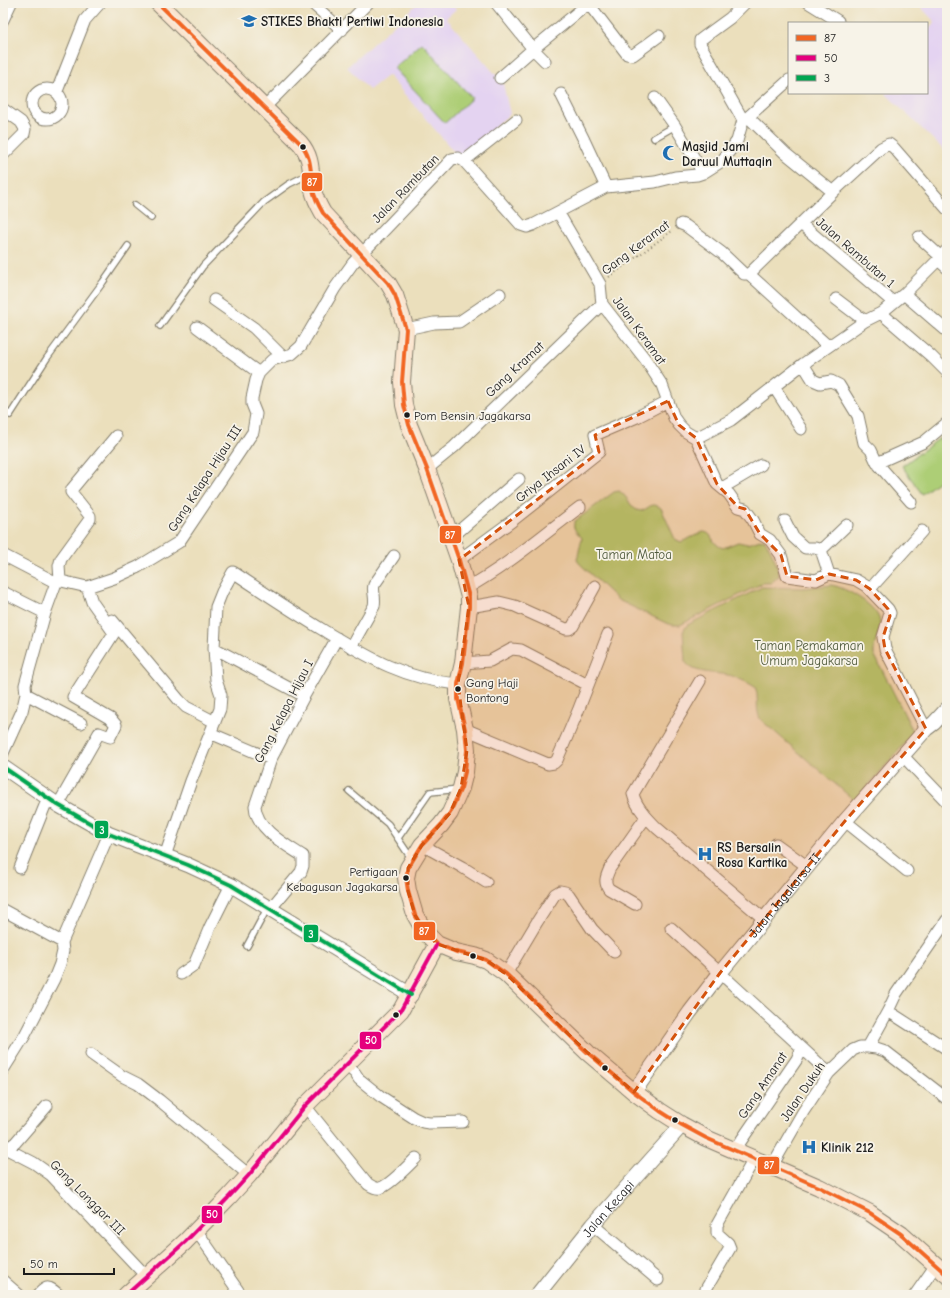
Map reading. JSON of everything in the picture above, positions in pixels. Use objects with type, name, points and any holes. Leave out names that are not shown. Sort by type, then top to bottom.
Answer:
[{"type":"main road","points":[[159,3],[307,151],[315,196],[323,213],[388,283],[395,294],[406,329],[402,382],[404,405],[409,425],[452,537],[467,588],[469,607],[463,663],[458,684],[458,699],[465,729],[467,759],[461,788],[446,819],[422,845],[412,860],[408,868],[406,878],[415,915],[425,932],[437,944],[456,952],[486,960],[506,974],[588,1053],[634,1092],[682,1125],[734,1151],[819,1187],[870,1213],[901,1234],[941,1270]]},
{"type":"main road","points":[[126,1295],[185,1242],[228,1198],[305,1106],[401,1010],[411,995],[437,944]]},
{"type":"street","points":[[3,20],[11,3]]},
{"type":"street","points":[[56,91],[85,20],[100,3]]},
{"type":"street","points":[[264,108],[368,3]]},
{"type":"street","points":[[496,3],[544,61]]},
{"type":"street","points":[[500,78],[588,3],[627,54],[634,55],[659,36]]},
{"type":"street","points":[[745,3],[730,18],[704,36],[700,40],[700,44],[745,119],[833,192]]},
{"type":"street","points":[[809,3],[838,22]]},
{"type":"street","points":[[315,6],[342,30]]},
{"type":"street","points":[[516,120],[464,161],[521,225],[527,227],[606,187],[655,182],[675,176],[697,176],[703,173],[722,161],[737,141],[745,119],[788,81]]},
{"type":"street","points":[[561,94],[606,187]]},
{"type":"street","points":[[655,98],[675,126],[703,173]]},
{"type":"street","points":[[3,109],[21,122],[25,129],[24,134],[3,155]]},
{"type":"street","points":[[749,274],[802,224],[833,192],[881,148],[889,144],[947,209]]},
{"type":"street","name":"Jalan Rambutan","points":[[361,254],[452,159],[458,158],[464,161]]},
{"type":"street","name":"Jalan Keramat","points":[[558,212],[600,284],[602,304],[645,359],[662,385],[674,418],[686,432],[696,438]]},
{"type":"street","points":[[681,224],[686,226],[722,253],[744,274],[749,274],[828,346]]},
{"type":"street","name":"Jalan Rambutan 1","points":[[802,224],[893,302]]},
{"type":"street","points":[[919,237],[942,256],[947,268]]},
{"type":"street","points":[[197,327],[259,373],[272,360],[292,354],[300,346],[342,277],[361,254]]},
{"type":"street","points":[[926,729],[884,649],[883,637],[890,613],[888,609],[870,589],[856,580],[829,574],[816,580],[786,576],[781,554],[770,540],[760,534],[753,520],[745,509],[738,507],[729,494],[717,484],[696,438],[731,420],[828,346],[881,313],[904,294],[942,256]]},
{"type":"street","points":[[406,329],[434,323],[459,322],[500,294]]},
{"type":"street","points":[[904,294],[947,331]]},
{"type":"street","points":[[836,298],[866,322]]},
{"type":"street","points":[[214,300],[254,328],[283,357]]},
{"type":"street","name":"Gang Kramat","points":[[427,469],[454,447],[602,304]]},
{"type":"street","points":[[881,313],[931,356],[947,372]]},
{"type":"street","points":[[803,364],[813,380],[820,383],[831,381],[839,385],[858,416],[864,443],[871,450],[877,463],[911,502]]},
{"type":"street","name":"Gang Kelapa Hijau III","points":[[87,587],[114,578],[138,567],[179,542],[253,432],[256,414],[252,404],[252,398],[259,373]]},
{"type":"street","points":[[774,387],[801,429]]},
{"type":"street","name":"Griya Ihsani IV","points":[[459,560],[599,452],[594,435],[637,417],[668,401]]},
{"type":"street","points":[[877,463],[924,442],[947,423]]},
{"type":"street","points":[[3,753],[22,711],[26,694],[25,685],[45,613],[58,581],[59,566],[62,559],[90,520],[90,516],[71,492],[72,489],[116,436]]},
{"type":"street","points":[[722,488],[761,465]]},
{"type":"street","points":[[452,537],[519,479]]},
{"type":"street","points":[[467,588],[511,559],[580,507]]},
{"type":"street","points":[[785,521],[793,537],[805,548],[815,548],[821,550]]},
{"type":"street","points":[[821,550],[847,525]]},
{"type":"street","points":[[870,589],[922,531]]},
{"type":"street","points":[[821,550],[829,574]]},
{"type":"street","points":[[3,555],[58,581],[87,587],[118,627],[179,700],[186,706],[216,722]]},
{"type":"street","points":[[351,648],[374,606],[374,585],[394,556]]},
{"type":"street","points":[[165,856],[191,781],[220,709],[221,695],[216,680],[214,648],[216,607],[233,572],[351,648],[376,661],[395,670],[414,676],[458,684]]},
{"type":"street","points":[[469,607],[499,602],[515,606],[569,629],[573,626],[595,586]]},
{"type":"street","points":[[20,868],[53,802],[99,733],[110,737],[116,725],[111,719],[73,697],[114,633],[92,602],[87,587]]},
{"type":"street","points":[[3,592],[45,613]]},
{"type":"street","points":[[465,729],[548,764],[554,763],[557,760],[608,634]]},
{"type":"street","name":"Gang Kelapa Hijau I","points":[[270,908],[301,872],[303,866],[302,856],[272,836],[265,829],[255,812],[255,806],[271,759],[337,638]]},
{"type":"street","points":[[214,648],[304,696]]},
{"type":"street","points":[[463,663],[490,661],[512,648],[521,650],[588,685]]},
{"type":"street","points":[[700,681],[634,794],[634,799],[657,828],[764,919]]},
{"type":"street","points":[[26,694],[81,724]]},
{"type":"street","name":"Jalan Jagakarsa II","points":[[634,1092],[690,1012],[764,919],[845,821],[926,729],[947,709]]},
{"type":"street","points":[[210,733],[271,759]]},
{"type":"street","points":[[903,756],[947,802]]},
{"type":"street","points":[[3,767],[53,802],[109,834],[205,872],[231,885],[411,995]]},
{"type":"street","points":[[635,904],[609,889],[606,886],[606,878],[610,868],[646,816]]},
{"type":"street","points":[[845,821],[907,871]]},
{"type":"street","points":[[3,1070],[25,1035],[54,979],[60,964],[62,942],[109,834]]},
{"type":"street","points":[[776,844],[808,867]]},
{"type":"street","points":[[422,845],[486,882]]},
{"type":"street","points":[[181,974],[194,965],[210,927],[231,885]]},
{"type":"street","points":[[506,974],[555,894],[560,891],[569,895],[592,929],[614,952]]},
{"type":"street","points":[[3,910],[62,942]]},
{"type":"street","points":[[946,925],[896,994],[868,1047],[876,1048],[892,1055],[947,1100]]},
{"type":"street","name":"Gang Amanat","points":[[671,928],[802,1048],[797,1059],[734,1151]]},
{"type":"street","points":[[888,1011],[947,1049]]},
{"type":"street","name":"Jalan Dukuh","points":[[772,1166],[803,1112],[829,1073],[853,1050],[860,1047],[868,1047]]},
{"type":"street","points":[[802,1048],[829,1073]]},
{"type":"street","points":[[91,1054],[122,1076],[138,1084],[159,1100],[248,1175]]},
{"type":"street","points":[[346,1065],[359,1079],[380,1096],[418,1120],[429,1123],[463,1122]]},
{"type":"street","points":[[4,1149],[20,1138],[47,1106]]},
{"type":"street","points":[[305,1106],[368,1184],[374,1188],[380,1188],[395,1178],[416,1158]]},
{"type":"street","name":"Jalan Kecapi","points":[[537,1295],[593,1225],[682,1125]]},
{"type":"street","name":"Gang Langgar III","points":[[4,1149],[34,1163],[51,1175],[147,1277]]},
{"type":"street","points":[[706,1289],[730,1248],[728,1243],[717,1232],[717,1226],[754,1159]]},
{"type":"street","points":[[593,1225],[658,1280]]},
{"type":"street","points":[[196,1230],[241,1295]]},
{"type":"street","points":[[915,1295],[941,1270]]},
{"type":"street","points":[[3,1281],[19,1295]]},
{"type":"street","points":[[38,1295],[47,1288],[53,1290],[59,1295]]},
{"type":"lane","points":[[654,138],[675,126]]},
{"type":"lane","points":[[160,326],[203,266],[264,202],[289,184],[311,173]]},
{"type":"lane","points":[[135,204],[151,218]]},
{"type":"lane","points":[[3,410],[10,415],[47,358],[128,246]]},
{"type":"lane","points":[[398,838],[430,792],[461,788]]},
{"type":"lane","points":[[349,791],[388,824],[412,860]]},
{"type":"lane","points":[[247,946],[270,908]]},
{"type":"path","name":"Gang Keramat","points":[[600,284],[681,224]]},
{"type":"highlighted area","points":[[668,401],[679,425],[696,438],[717,484],[738,507],[745,509],[760,534],[781,555],[787,576],[816,580],[829,574],[856,580],[870,589],[888,609],[890,616],[883,637],[885,649],[926,729],[845,821],[720,973],[634,1092],[588,1053],[506,974],[486,960],[437,944],[425,932],[415,915],[408,891],[408,868],[422,845],[450,813],[461,788],[467,750],[458,684],[469,607],[459,560],[599,452],[595,435]]},
{"type":"shaded area","points":[[418,3],[451,3],[456,9],[446,18],[503,83],[510,114],[494,127],[499,134],[462,161],[388,75],[369,90],[347,67]]},
{"type":"shaded area","points":[[917,3],[947,3],[947,153],[886,94],[928,94],[928,31],[935,22]]},
{"type":"green space","points":[[422,43],[472,98],[445,123],[394,68]]},
{"type":"green space","points":[[944,435],[947,439],[947,475],[922,494],[902,466]]},
{"type":"green space","name":"Taman Matoa","points":[[619,491],[637,510],[640,511],[654,505],[661,508],[675,539],[681,542],[703,532],[709,534],[716,544],[723,548],[738,542],[747,544],[764,539],[774,557],[779,576],[771,583],[763,583],[680,625],[666,623],[618,600],[577,560],[582,538],[575,530],[574,523],[614,492]]},
{"type":"green space","name":"Taman Pemakaman Umum Jagakarsa","points":[[831,585],[845,590],[861,599],[875,611],[879,618],[880,628],[874,654],[914,733],[855,801],[761,720],[758,712],[755,687],[732,676],[693,669],[688,666],[685,661],[683,632],[689,624],[762,587],[803,588]]},
{"type":"transit line","name":"87","points":[[158,3],[300,143],[309,160],[314,193],[323,213],[388,283],[395,295],[406,329],[402,382],[404,405],[409,425],[427,469],[459,560],[469,597],[463,663],[458,684],[458,699],[465,729],[467,750],[465,772],[461,788],[450,813],[422,845],[408,868],[406,878],[415,915],[425,932],[437,944],[456,952],[486,960],[506,974],[588,1053],[634,1092],[660,1111],[706,1138],[819,1187],[870,1213],[901,1234],[947,1275]]},
{"type":"transit line","name":"3","points":[[3,767],[58,805],[109,834],[188,865],[231,885],[411,995]]},
{"type":"transit line","name":"50","points":[[126,1295],[185,1242],[228,1198],[249,1175],[305,1106],[401,1010],[437,944]]},
{"type":"place","name":"STIKES Bhakti Pertiwi Indonesia","points":[[249,21]]},
{"type":"place","name":"Masjid Jami Daruul Muttaqin","points":[[670,153]]},
{"type":"place","name":"Pom Bensin Jagakarsa","points":[[407,415]]},
{"type":"place","name":"Gang Haji Bontong","points":[[458,689]]},
{"type":"place","name":"RS Bersalin Rosa Kartika","points":[[705,854]]},
{"type":"place","name":"Pertigaan Kebagusan Jagakarsa","points":[[406,878]]},
{"type":"place","name":"Klinik 212","points":[[809,1147]]}]
